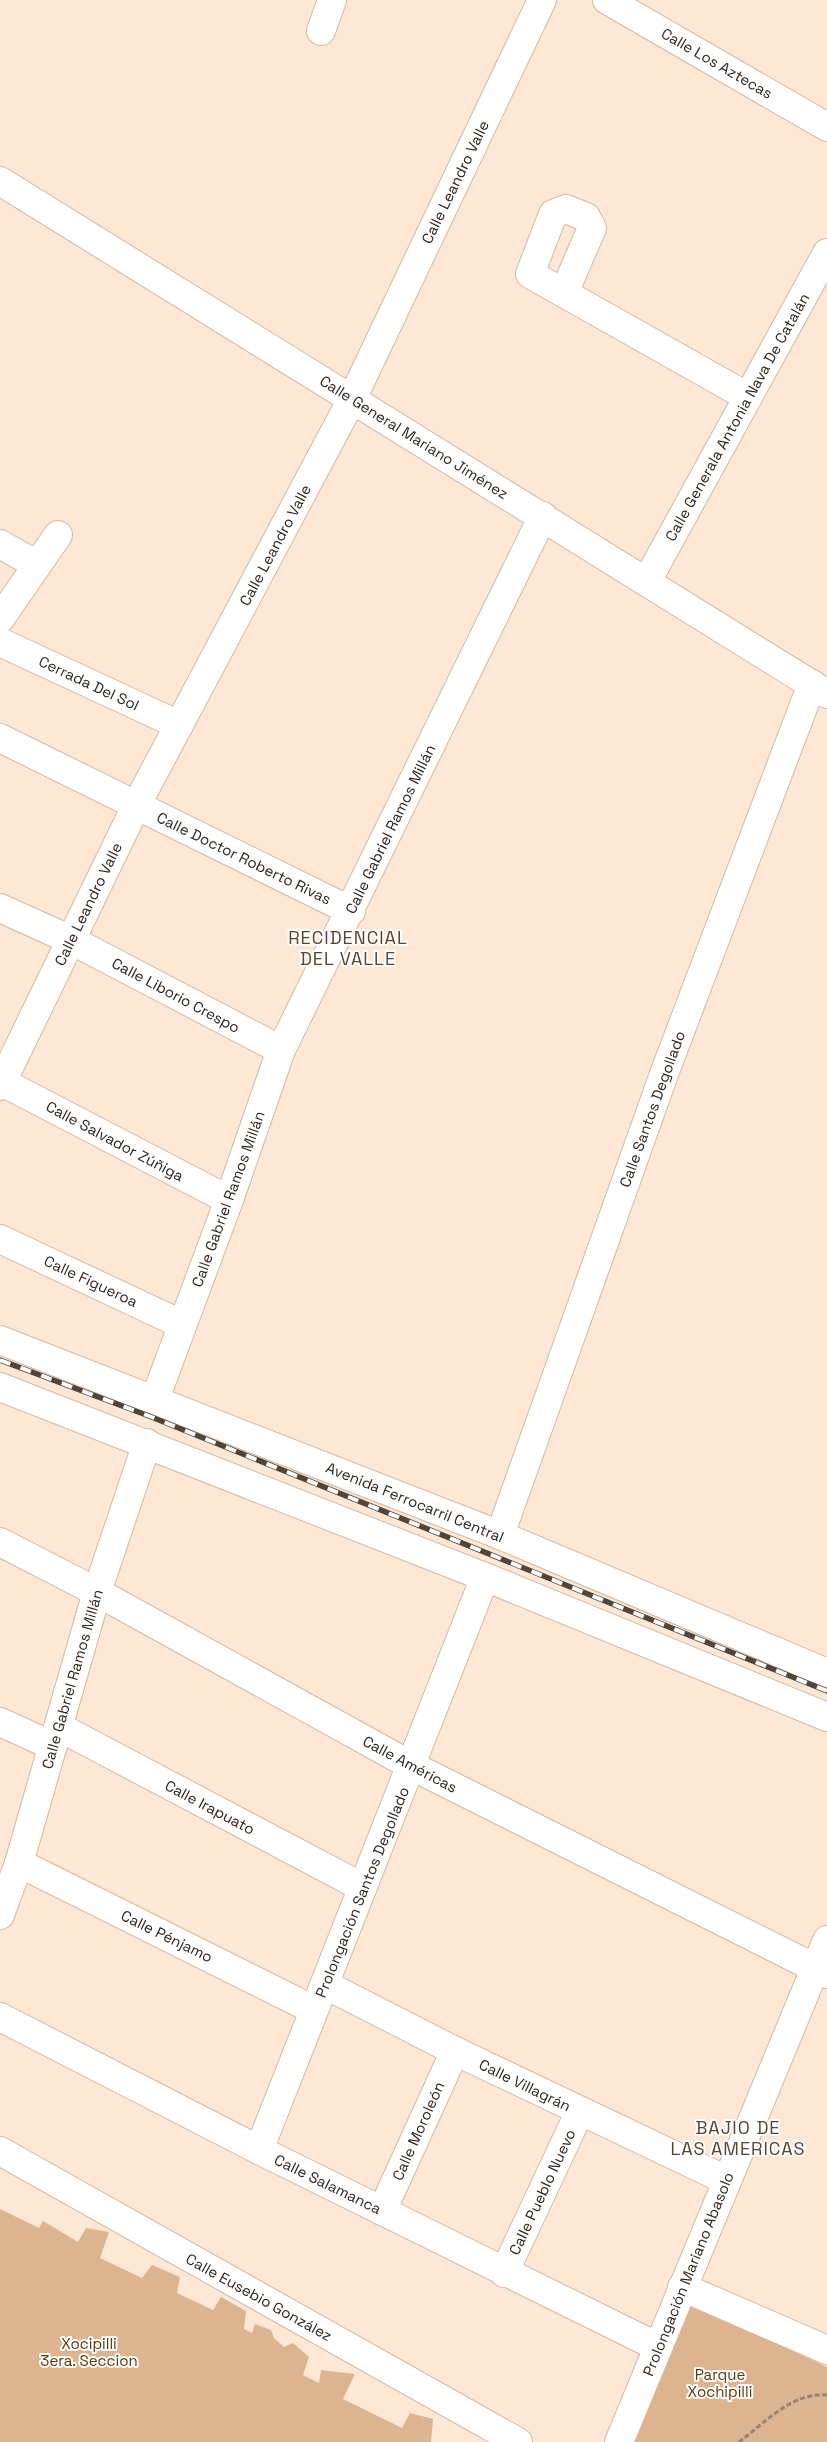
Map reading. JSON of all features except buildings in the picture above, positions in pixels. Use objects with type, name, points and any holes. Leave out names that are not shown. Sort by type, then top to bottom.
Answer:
[{"type":"street","points":[[321,30],[332,0]]},
{"type":"street","name":"Calle Leandro Valle","points":[[1,1084],[137,804],[352,399],[542,0]]},
{"type":"street","name":"Calle Los Aztecas","points":[[607,0],[827,126]]},
{"type":"street","name":"Calle General Mariano Jiménez","points":[[0,181],[543,516],[819,689]]},
{"type":"street","name":"Calle Generala Antonia Nava De Catalán","points":[[647,581],[827,253]]},
{"type":"street","points":[[564,293],[748,397]]},
{"type":"street","name":"Calle Gabriel Ramos Millán","points":[[155,1400],[181,1324],[229,1200],[281,1050],[351,911],[543,516]]},
{"type":"street","points":[[0,620],[58,536]]},
{"type":"street","points":[[0,544],[37,565]]},
{"type":"street","name":"Cerrada Del Sol","points":[[0,642],[179,725]]},
{"type":"street","name":"Calle Santos Degollado","points":[[500,1535],[664,1074],[819,689]]},
{"type":"street","name":"Calle Doctor Roberto Rivas","points":[[0,738],[351,911]]},
{"type":"street","name":"Calle Liborio Crespo","points":[[0,908],[70,940],[281,1050]]},
{"type":"street","name":"Calle Salvador Zúñiga","points":[[1,1084],[229,1200]]},
{"type":"street","name":"Calle Figueroa","points":[[0,1238],[181,1324]]},
{"type":"street","name":"Avenida Ferrocarril Central","points":[[0,1340],[500,1535],[827,1673]]},
{"type":"street","points":[[0,1386],[485,1578],[827,1717]]},
{"type":"street","name":"Calle Gabriel Ramos Millán","points":[[0,1915],[19,1863],[97,1592],[147,1443]]},
{"type":"street","name":"Calle Américas","points":[[0,1542],[97,1592],[412,1766],[821,1971]]},
{"type":"street","name":"Prolongación Santos Degollado","points":[[259,2150],[314,2010],[326,1985],[362,1887],[412,1766],[485,1578]]},
{"type":"street","name":"Calle Irapuato","points":[[0,1722],[56,1737],[362,1887]]},
{"type":"street","name":"Calle Pénjamo","points":[[19,1863],[314,2010]]},
{"type":"street","name":"Prolongación Mariano Abasolo","points":[[619,2442],[726,2180],[821,1971],[827,1940]]},
{"type":"street","name":"Calle Villagrán","points":[[326,1985],[455,2051],[726,2180]]},
{"type":"street","name":"Calle Salamanca","points":[[0,2016],[259,2150],[658,2347]]},
{"type":"street","name":"Calle Moroleón","points":[[382,2211],[455,2051]]},
{"type":"street","name":"Calle Pueblo Nuevo","points":[[504,2272],[580,2111]]},
{"type":"street","name":"Calle Eusebio González","points":[[0,2151],[518,2442]]},
{"type":"street","points":[[682,2287],[827,2350]]},
{"type":"path","points":[[740,2442],[792,2402],[813,2394],[827,2395]]},
{"type":"green space","name":"Xocipilli 3era. Seccion","points":[[0,2209],[39,2228],[43,2221],[78,2242],[86,2228],[109,2232],[100,2258],[142,2278],[152,2265],[180,2277],[177,2293],[213,2310],[221,2297],[246,2311],[244,2329],[252,2333],[255,2324],[271,2330],[274,2338],[284,2347],[293,2343],[309,2357],[303,2375],[319,2383],[321,2370],[355,2374],[343,2399],[402,2428],[410,2413],[433,2419],[431,2442],[0,2442]]},
{"type":"green space","name":"Parque Xochipilli","points":[[688,2303],[827,2367],[827,2442],[629,2442]]},
{"type":"railway","points":[[0,1360],[149,1416],[827,1691]]},
{"type":"district","name":"RECIDENCIAL DEL VALLE","points":[[348,948]]},
{"type":"district","name":"BAJIO DE LAS AMERICAS","points":[[738,2137]]}]
